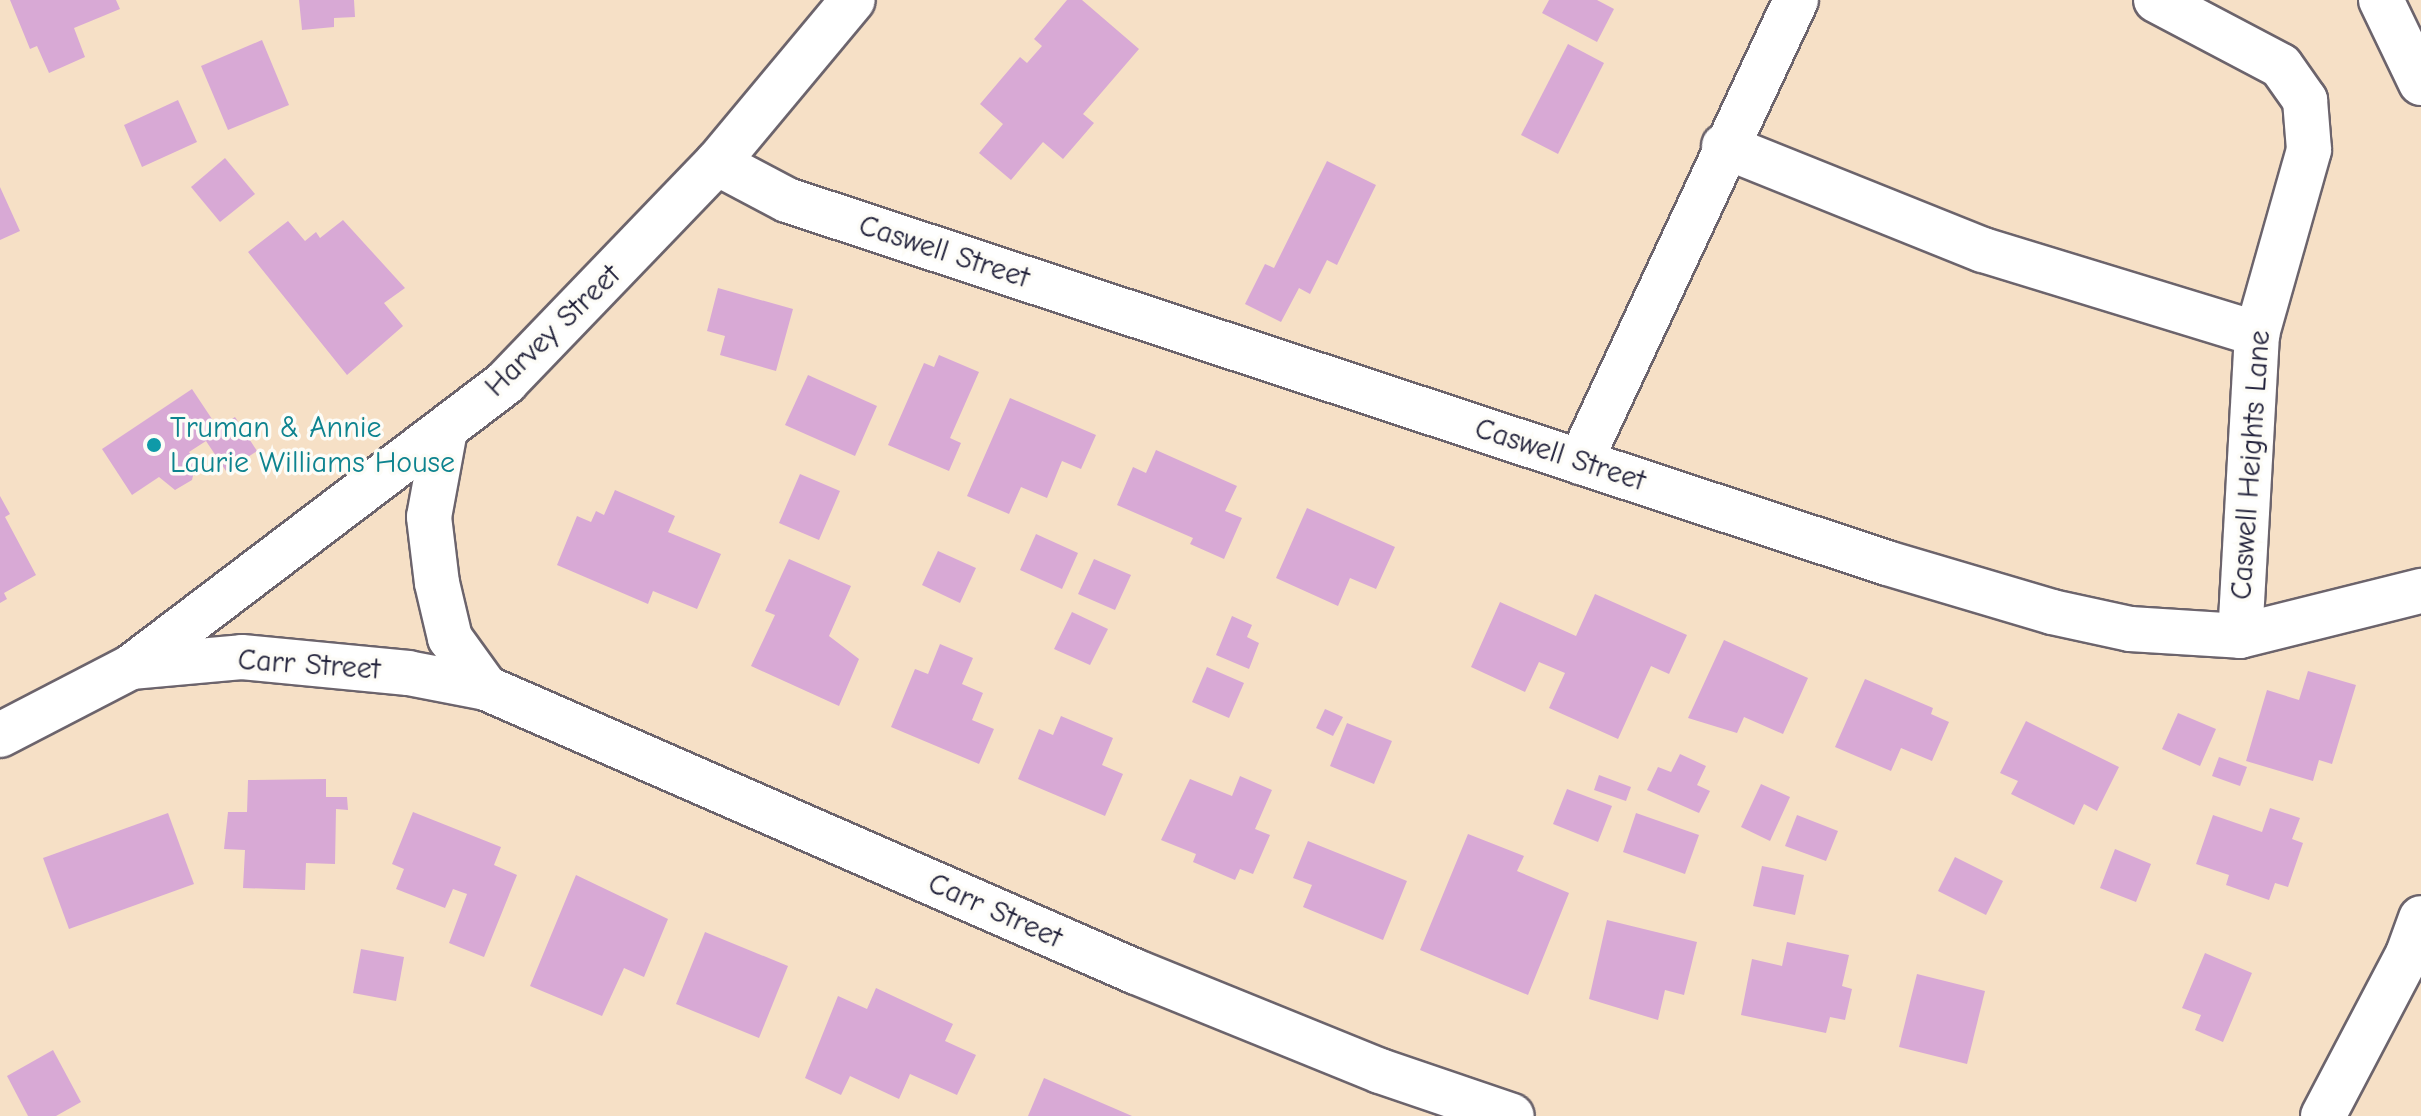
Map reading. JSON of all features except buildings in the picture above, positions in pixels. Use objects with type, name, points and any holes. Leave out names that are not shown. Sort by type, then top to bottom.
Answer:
[{"type":"street","name":"Harvey Street","points":[[0,735],[131,667],[506,382],[717,163],[853,0]]},
{"type":"street","points":[[1580,462],[1724,146],[1796,0]]},
{"type":"street","name":"Caswell Heights Lane","points":[[2156,0],[2281,66],[2305,100],[2309,150],[2257,334],[2240,636]]},
{"type":"street","points":[[2381,0],[2420,70]]},
{"type":"street","points":[[1724,146],[1983,250],[2257,334]]},
{"type":"street","name":"Caswell Street","points":[[717,163],[787,200],[1580,462],[2052,612],[2130,629],[2240,636],[2421,591]]},
{"type":"street","points":[[445,430],[429,517],[437,583],[450,638],[486,688]]},
{"type":"street","name":"Carr Street","points":[[131,667],[242,657],[408,673],[486,688],[1136,972],[1380,1071],[1512,1116]]},
{"type":"street","points":[[2323,1116],[2408,954],[2421,918]]},
{"type":"place","name":"Truman & Annie Laurie Williams House","points":[[154,445]]}]
